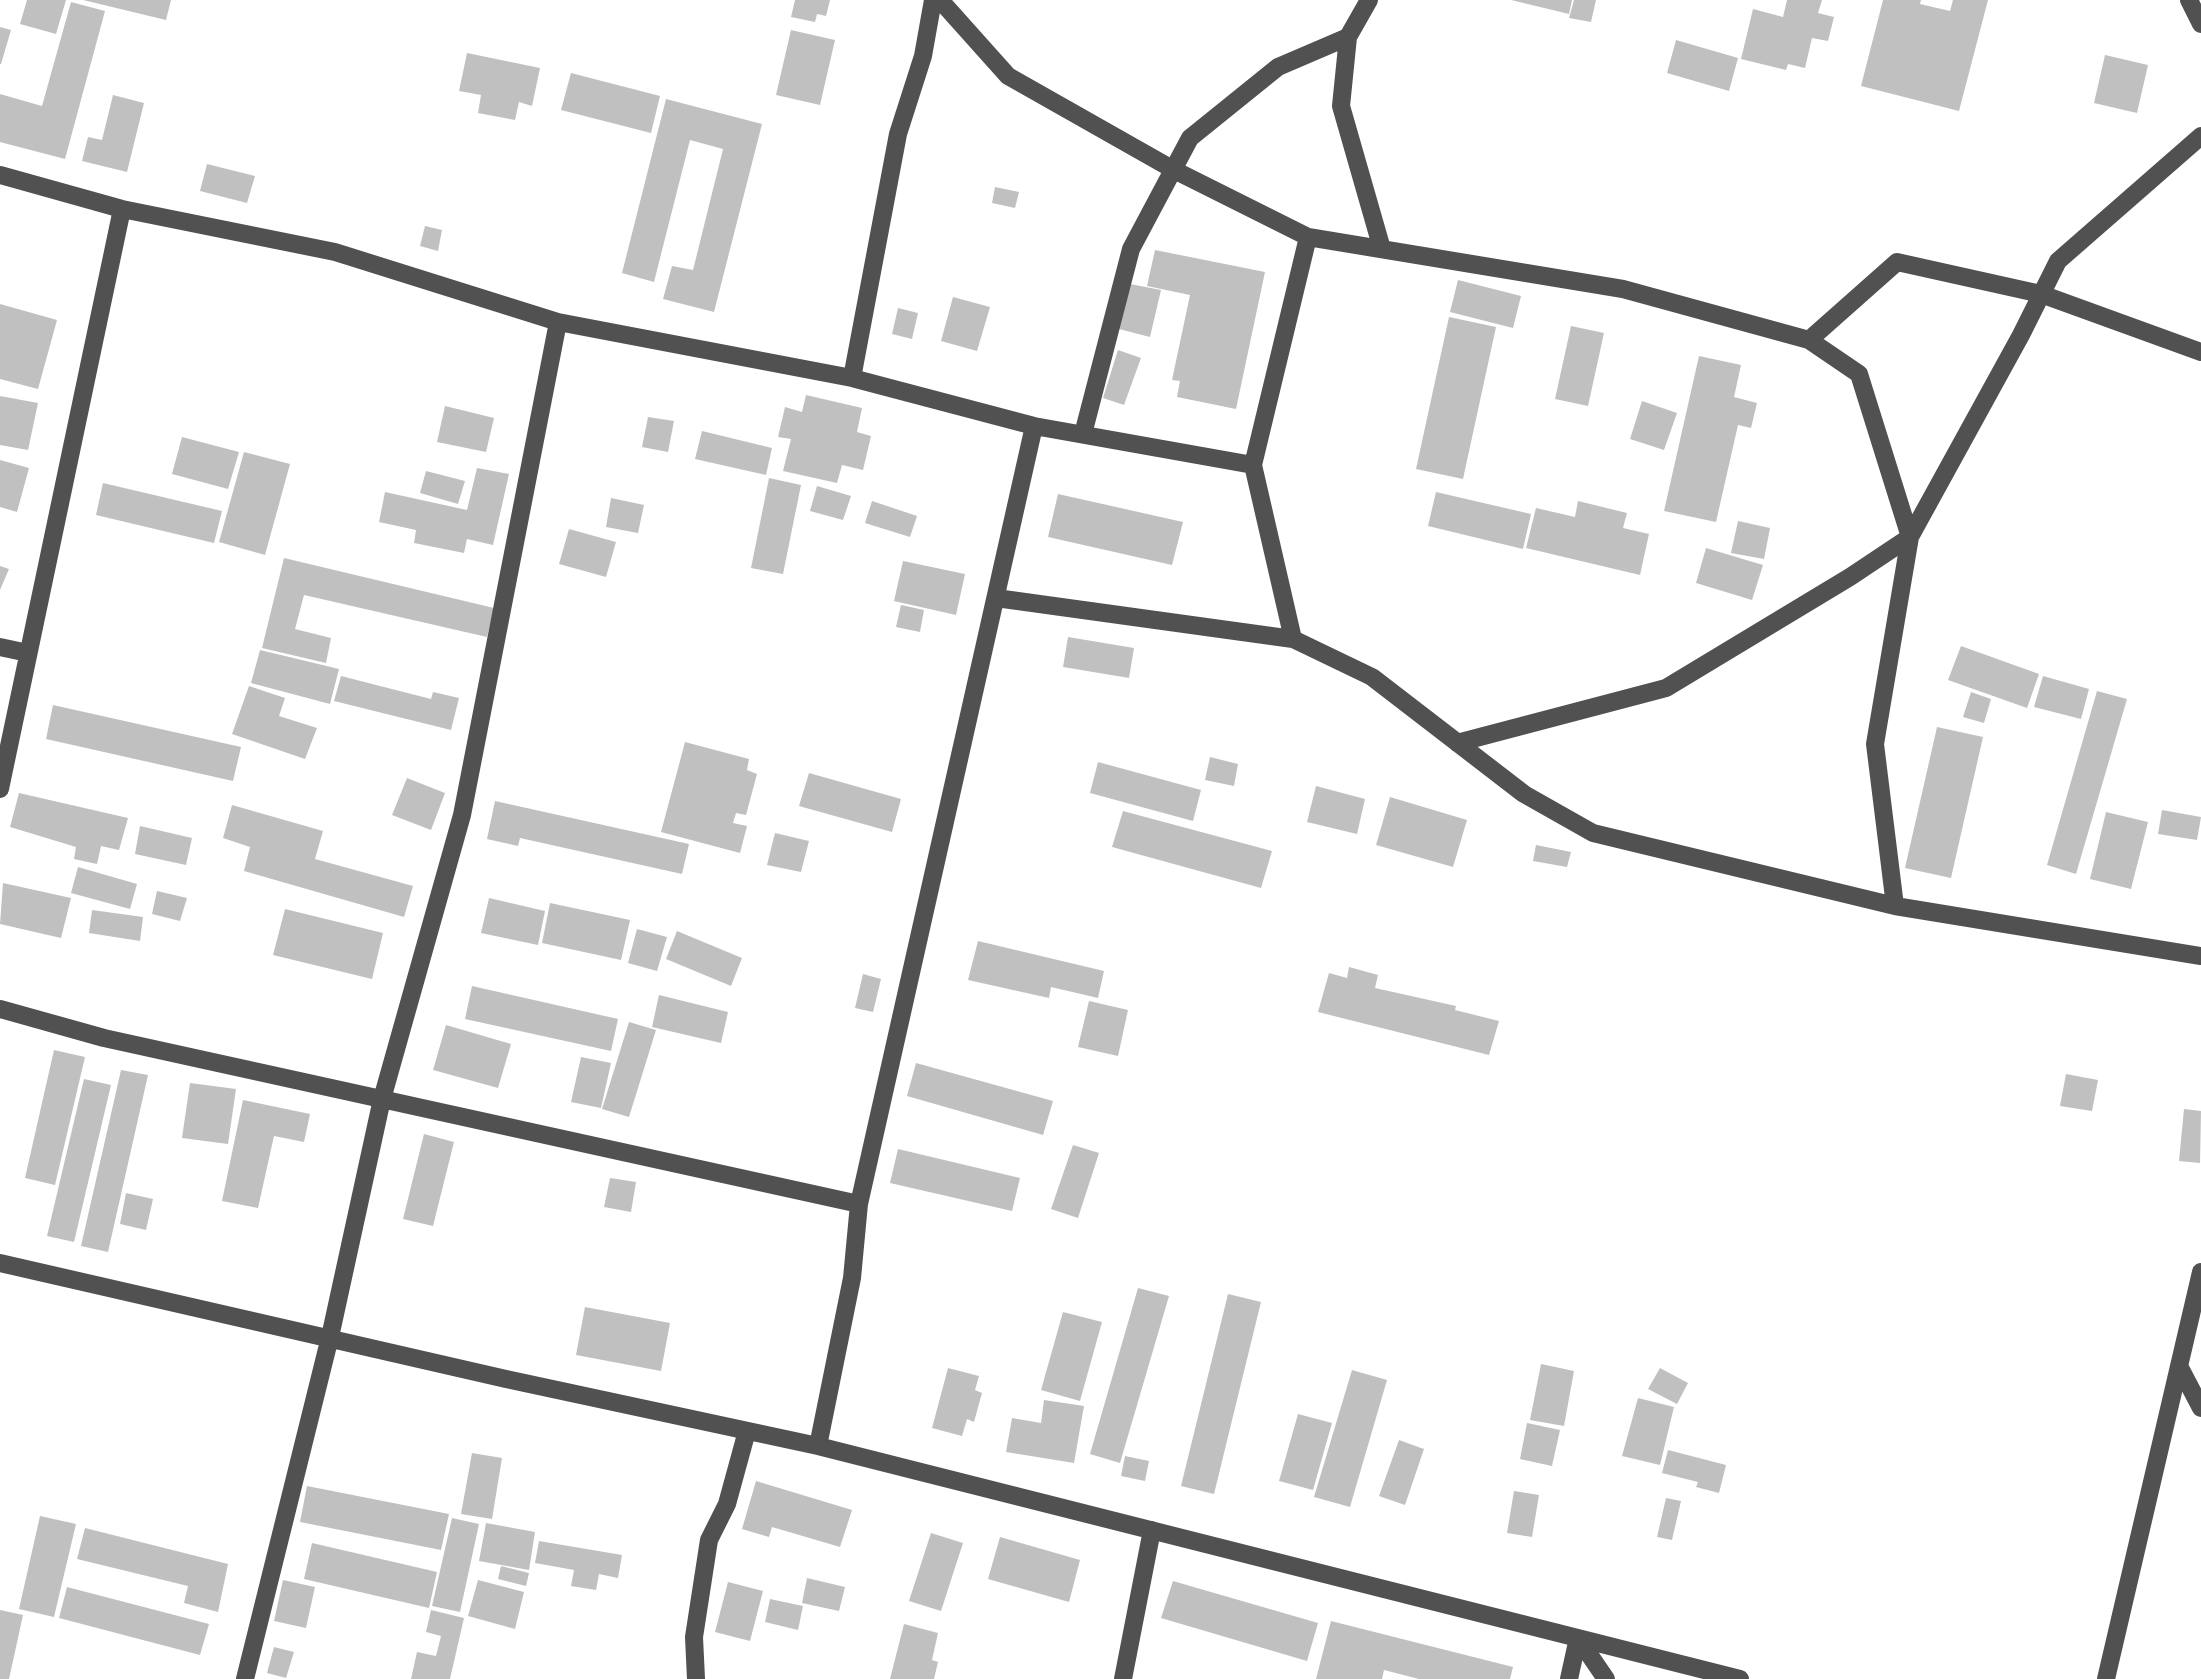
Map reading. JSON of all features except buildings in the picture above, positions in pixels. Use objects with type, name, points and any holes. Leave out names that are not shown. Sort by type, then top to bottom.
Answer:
[{"type":"street","points":[[852,379],[898,134],[923,56],[933,0]]},
{"type":"street","points":[[940,0],[1008,76],[1174,170],[1308,237],[1623,289],[1809,340],[1859,374],[1910,537]]},
{"type":"street","points":[[1369,0],[1348,37],[1340,106],[1382,249]]},
{"type":"street","points":[[2189,0],[2201,24]]},
{"type":"street","points":[[1083,434],[1131,249],[1190,138],[1278,67],[1348,37]]},
{"type":"street","points":[[1895,906],[1875,744],[1910,537],[2058,261],[2201,136]]},
{"type":"street","points":[[0,175],[122,209],[335,252],[558,322],[852,379],[1034,426],[1253,465]]},
{"type":"street","points":[[0,789],[122,209]]},
{"type":"street","points":[[1293,639],[1253,465],[1308,237]]},
{"type":"street","points":[[1809,340],[1897,262],[2041,294],[2201,352]]},
{"type":"street","points":[[245,1679],[330,1338],[382,1099],[462,815],[558,322]]},
{"type":"street","points":[[818,1446],[852,1278],[859,1204],[1034,426]]},
{"type":"street","points":[[1457,743],[1666,688],[1850,578],[1910,537]]},
{"type":"street","points":[[996,598],[1293,639],[1373,677],[1524,794],[1593,833],[1895,906],[2201,956]]},
{"type":"street","points":[[0,647],[28,653]]},
{"type":"street","points":[[0,1009],[104,1038],[859,1204]]},
{"type":"street","points":[[0,1263],[506,1379],[818,1446],[1740,1679]]},
{"type":"street","points":[[2106,1679],[2201,1272]]},
{"type":"street","points":[[2179,1366],[2201,1408]]},
{"type":"street","points":[[696,1679],[694,1637],[709,1540],[727,1504],[747,1431]]},
{"type":"street","points":[[1123,1679],[1152,1530]]},
{"type":"street","points":[[1570,1679],[1578,1638]]},
{"type":"street","points":[[1578,1638],[1606,1679]]}]
